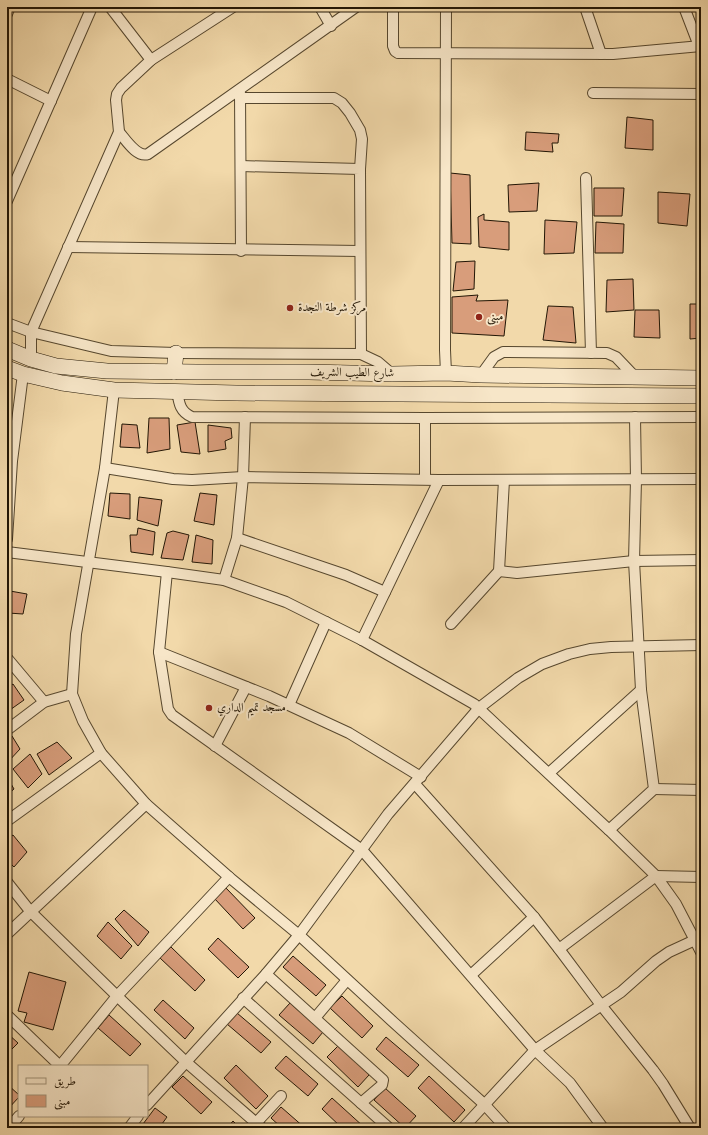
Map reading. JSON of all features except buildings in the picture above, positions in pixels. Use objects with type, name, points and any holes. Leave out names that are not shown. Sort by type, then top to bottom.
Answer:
[{"type":"main road","name":"شارع الطيب الشريف","points":[[7,349],[31,359],[56,366],[78,369],[174,372],[270,371],[392,374],[446,373],[480,376],[701,378]]},
{"type":"main road","points":[[174,372],[176,353]]},
{"type":"main road","name":"شارع الطيب الشريف","points":[[7,368],[23,374],[62,383],[114,390],[701,396]]},
{"type":"main road","points":[[270,371],[279,380],[279,385],[270,392]]},
{"type":"main road","points":[[307,393],[302,383],[303,377],[309,372]]},
{"type":"street","points":[[7,14],[10,7]]},
{"type":"street","points":[[7,201],[92,7]]},
{"type":"street","points":[[110,7],[151,60]]},
{"type":"street","points":[[31,359],[31,332],[119,132],[116,106],[117,94],[121,88],[151,60],[232,7]]},
{"type":"street","points":[[320,7],[331,26]]},
{"type":"street","points":[[119,132],[138,153],[144,155],[240,94],[356,7]]},
{"type":"street","points":[[393,7],[393,46],[398,54],[601,54],[700,46],[684,7]]},
{"type":"street","points":[[446,7],[446,373]]},
{"type":"street","points":[[585,7],[601,54]]},
{"type":"street","points":[[7,80],[51,101]]},
{"type":"street","points":[[593,93],[701,94]]},
{"type":"street","points":[[240,94],[241,251]]},
{"type":"street","points":[[240,94],[334,98],[342,103],[360,130],[362,140],[360,169],[361,354]]},
{"type":"street","points":[[241,166],[360,169]]},
{"type":"street","points":[[586,178],[591,353]]},
{"type":"street","points":[[68,247],[360,252]]},
{"type":"street","points":[[7,323],[31,332],[111,351],[176,353],[361,354],[378,362],[392,374]]},
{"type":"street","points":[[480,376],[494,357],[503,352],[608,353],[613,355],[636,378]]},
{"type":"street","points":[[7,539],[10,460],[23,374]]},
{"type":"street","points":[[114,390],[105,468],[76,634],[72,694],[83,721],[101,753],[146,804],[229,877],[299,934],[347,980],[484,1104],[506,1128]]},
{"type":"street","points":[[176,391],[182,410],[192,417],[701,417]]},
{"type":"street","points":[[224,580],[237,538],[243,477],[245,417]]},
{"type":"street","points":[[635,417],[636,480],[634,561],[638,646],[641,690],[654,789]]},
{"type":"street","points":[[425,418],[425,479]]},
{"type":"street","points":[[105,468],[173,479],[192,480],[243,477],[439,480],[701,479]]},
{"type":"street","points":[[362,640],[439,480]]},
{"type":"street","points":[[451,624],[499,571],[504,480]]},
{"type":"street","points":[[237,538],[346,575],[385,592]]},
{"type":"street","points":[[7,552],[224,580],[286,602],[362,640],[479,708],[610,830],[656,876],[676,904],[701,952]]},
{"type":"street","points":[[499,571],[517,573],[634,561],[701,560]]},
{"type":"street","points":[[167,572],[159,652],[168,709],[172,715],[362,850],[535,1050],[570,1084],[603,1128]]},
{"type":"street","points":[[289,705],[326,622]]},
{"type":"street","points":[[148,1104],[266,974],[299,934],[388,814],[418,781],[479,708],[518,678],[542,664],[569,654],[590,649],[638,646],[701,645]]},
{"type":"street","points":[[159,652],[246,686],[349,733],[418,781],[559,949],[663,1084],[690,1128]]},
{"type":"street","points":[[7,658],[44,702]]},
{"type":"street","points":[[215,746],[246,686]]},
{"type":"street","points":[[549,773],[641,690]]},
{"type":"street","points":[[7,730],[44,702],[72,694]]},
{"type":"street","points":[[7,820],[101,753]]},
{"type":"street","points":[[610,830],[654,789],[701,790]]},
{"type":"street","points":[[7,934],[146,804]]},
{"type":"street","points":[[559,949],[656,876],[701,877]]},
{"type":"street","points":[[61,1065],[117,996],[229,877]]},
{"type":"street","points":[[7,882],[30,911],[117,996],[186,1062],[259,1126],[281,1096]]},
{"type":"street","points":[[471,975],[534,918]]},
{"type":"street","points":[[463,1128],[535,1050],[625,989],[656,961],[669,952],[695,940]]},
{"type":"street","points":[[266,974],[383,1080],[382,1085],[361,1103]]},
{"type":"street","points":[[315,1018],[347,980]]},
{"type":"street","points":[[243,998],[389,1128]]},
{"type":"street","points":[[7,1015],[59,1065]]},
{"type":"street","points":[[9,1128],[18,1117]]},
{"type":"street","points":[[129,1128],[137,1117]]},
{"type":"place","name":"مركز شرطة النجدة","points":[[290,308]]},
{"type":"place","name":"مبنى","points":[[479,317]]},
{"type":"place","name":"مسجد تميم الداري","points":[[209,708]]}]
